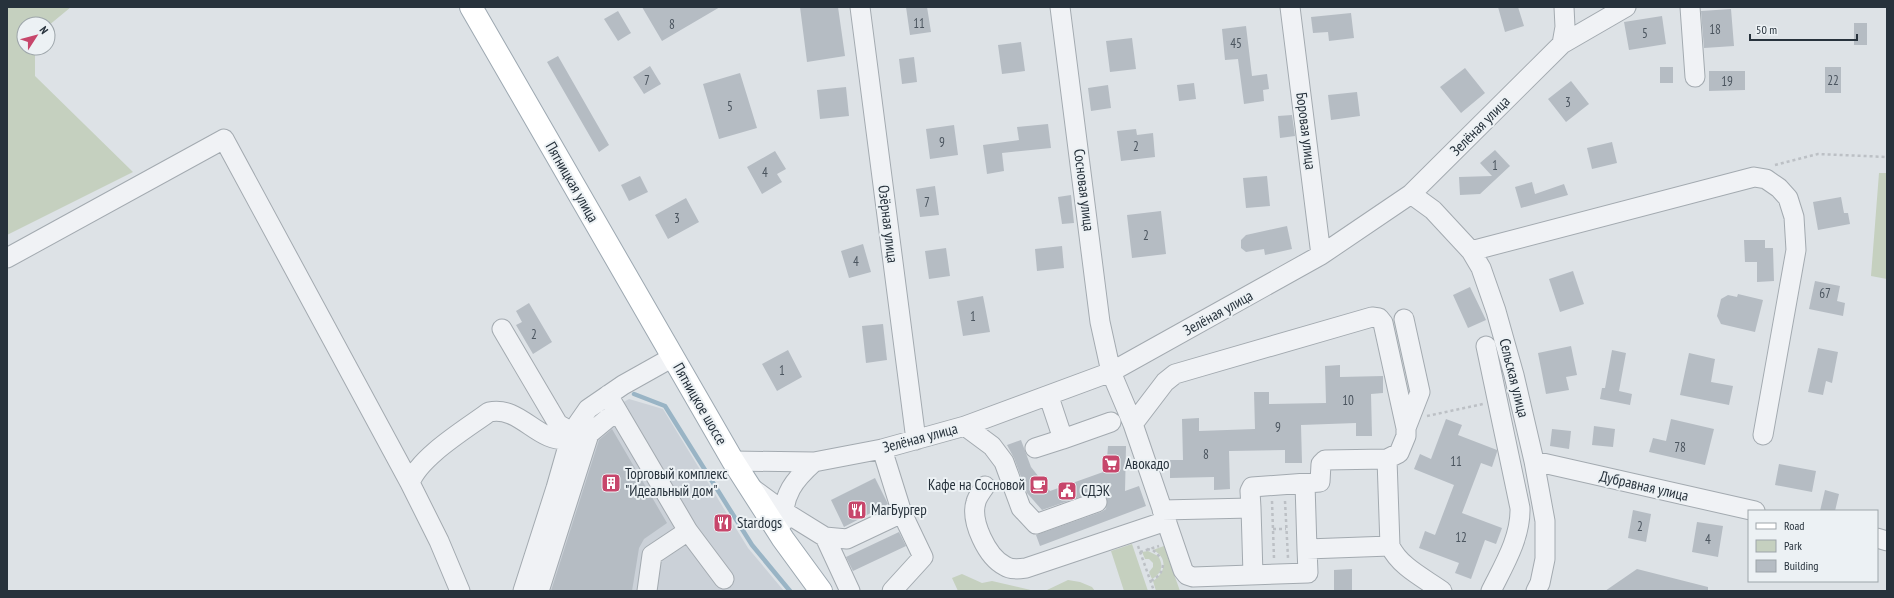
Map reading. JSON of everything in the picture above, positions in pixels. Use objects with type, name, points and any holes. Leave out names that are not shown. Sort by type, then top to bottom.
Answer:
[{"type":"main road","name":"Пятницкая улица","points":[[471,7],[673,357]]},
{"type":"main road","name":"Пятницкое шоссе","points":[[673,357],[749,487],[820,591]]},
{"type":"street","name":"Озёрная улица","points":[[860,7],[916,440]]},
{"type":"street","name":"Сосновая улица","points":[[1060,7],[1100,322],[1111,372],[1133,424],[1182,570],[1186,576],[1253,575]]},
{"type":"street","name":"Боровая улица","points":[[1290,7],[1321,255]]},
{"type":"street","points":[[1562,44],[1565,27],[1564,7]]},
{"type":"street","name":"Зелёная улица","points":[[733,461],[814,462],[882,449],[965,426],[1049,397],[1111,372],[1321,255],[1411,194],[1562,44],[1626,7]]},
{"type":"street","points":[[1690,7],[1695,77]]},
{"type":"street","points":[[7,258],[224,139],[410,483],[439,540],[460,591]]},
{"type":"street","points":[[1471,251],[1754,176],[1766,179],[1779,188],[1788,198],[1794,217],[1796,250],[1762,435]]},
{"type":"street","name":"Сельская улица","points":[[1411,194],[1433,210],[1471,251],[1481,268],[1496,311],[1514,375],[1534,461],[1545,521],[1545,559],[1540,588]]},
{"type":"street","points":[[1133,424],[1165,382],[1175,374],[1372,317],[1379,318],[1383,323],[1408,424]]},
{"type":"street","points":[[1305,484],[1308,573],[1253,575],[1251,508],[1252,487],[1320,482],[1321,464],[1325,460],[1387,459],[1396,456],[1401,450],[1408,424],[1420,392],[1410,317],[1383,323]]},
{"type":"street","points":[[502,329],[558,424],[571,435]]},
{"type":"street","points":[[1486,346],[1520,508],[1520,517],[1512,546],[1491,591]]},
{"type":"street","points":[[523,591],[556,488],[571,435],[588,409],[608,395],[673,357]]},
{"type":"street","points":[[608,395],[688,531],[724,579]]},
{"type":"street","points":[[1049,397],[1063,439]]},
{"type":"street","points":[[410,483],[413,475],[424,460],[489,412],[499,410],[514,415],[552,439],[561,441],[571,435]]},
{"type":"street","points":[[539,591],[589,434],[618,412]]},
{"type":"street","points":[[1035,448],[1111,422]]},
{"type":"street","points":[[965,426],[992,446],[1004,462],[1021,508],[1036,524],[1097,502]]},
{"type":"street","points":[[882,449],[902,513],[922,557],[892,591]]},
{"type":"street","points":[[1387,459],[1390,546],[1394,554],[1401,562],[1442,591]]},
{"type":"street","name":"Дубравная улица","points":[[1534,461],[1751,510]]},
{"type":"street","points":[[784,539],[784,502],[797,477],[814,462]]},
{"type":"street","points":[[985,486],[976,502],[975,520],[981,538],[992,554],[1004,566],[1017,570],[1134,532],[1164,516],[1251,508]]},
{"type":"street","points":[[749,487],[783,511],[825,537],[847,539],[902,513]]},
{"type":"street","points":[[647,591],[652,555],[688,531]]},
{"type":"street","points":[[825,537],[850,591]]},
{"type":"street","points":[[1307,549],[1390,546]]},
{"type":"path","points":[[1754,176],[1764,168],[1818,154],[1887,157]]},
{"type":"path","points":[[1408,424],[1497,401]]},
{"type":"path","points":[[1278,485],[1286,529],[1281,574]]},
{"type":"path","points":[[1278,485],[1273,529],[1281,574]]},
{"type":"path","points":[[1273,529],[1286,529]]},
{"type":"path","points":[[1134,532],[1154,591]]},
{"type":"path","points":[[1147,549],[1159,555],[1163,566],[1158,577],[1151,581]]},
{"type":"shaded area","points":[[629,399],[663,409],[748,548],[784,591],[530,591],[590,421]]},
{"type":"green space","points":[[7,7],[71,7],[56,19],[56,16],[16,16],[16,56],[35,56],[35,76],[133,172],[7,235]]},
{"type":"green space","points":[[1879,173],[1887,173],[1887,279],[1871,276]]},
{"type":"green space","points":[[1132,544],[1148,591],[1124,591],[1111,551]]},
{"type":"green space","points":[[1164,546],[1180,591],[1156,591],[1153,581],[1161,574],[1164,565],[1161,557],[1153,550]]},
{"type":"green space","points":[[1148,551],[1158,556],[1161,563],[1160,571],[1152,579],[1149,572],[1153,567],[1153,563],[1149,559],[1145,559],[1142,552]]},
{"type":"green space","points":[[962,574],[982,583],[992,581],[1035,591],[958,591],[952,578]]},
{"type":"green space","points":[[1068,580],[1080,582],[1092,587],[1095,591],[1035,591],[1047,590]]},
{"type":"building","points":[[642,7],[720,7],[662,41]]},
{"type":"building","points":[[800,7],[838,7],[845,56],[807,62]]},
{"type":"building","points":[[906,7],[927,7],[931,32],[910,35]]},
{"type":"building","points":[[1498,7],[1518,7],[1524,26],[1505,32]]},
{"type":"building","points":[[1731,9],[1734,46],[1704,48],[1701,11]]},
{"type":"building","points":[[618,11],[631,33],[618,41],[604,19]]},
{"type":"building","points":[[1351,13],[1354,38],[1329,41],[1328,32],[1313,33],[1311,17]]},
{"type":"building","points":[[1662,16],[1666,44],[1629,50],[1624,22]]},
{"type":"building","points":[[1854,23],[1867,23],[1867,45],[1854,45]]},
{"type":"building","points":[[1246,26],[1252,76],[1267,74],[1269,89],[1263,90],[1264,101],[1244,104],[1238,59],[1225,60],[1222,29]]},
{"type":"building","points":[[1132,38],[1136,69],[1110,72],[1106,41]]},
{"type":"building","points":[[1021,42],[1025,71],[1002,74],[998,45]]},
{"type":"building","points":[[558,56],[609,145],[599,152],[547,62]]},
{"type":"building","points":[[914,57],[917,82],[902,84],[899,59]]},
{"type":"building","points":[[650,66],[661,84],[644,94],[633,77]]},
{"type":"building","points":[[1660,67],[1673,67],[1673,83],[1660,83]]},
{"type":"building","points":[[1825,67],[1841,67],[1841,93],[1825,93]]},
{"type":"building","points":[[1465,68],[1485,93],[1461,113],[1440,87]]},
{"type":"building","points":[[1709,71],[1745,71],[1745,90],[1709,91]]},
{"type":"building","points":[[740,73],[757,128],[719,139],[703,84]]},
{"type":"building","points":[[1571,81],[1589,104],[1566,122],[1548,99]]},
{"type":"building","points":[[1194,83],[1196,99],[1179,101],[1177,85]]},
{"type":"building","points":[[1108,85],[1111,108],[1091,111],[1088,88]]},
{"type":"building","points":[[846,87],[849,116],[820,119],[817,90]]},
{"type":"building","points":[[1357,92],[1360,116],[1331,120],[1328,95]]},
{"type":"building","points":[[1292,115],[1295,136],[1280,138],[1278,116]]},
{"type":"building","points":[[1048,124],[1051,148],[1002,153],[1004,171],[987,174],[983,145],[1019,140],[1017,127]]},
{"type":"building","points":[[954,125],[958,155],[930,159],[926,129]]},
{"type":"building","points":[[1136,129],[1137,135],[1153,133],[1155,157],[1121,161],[1117,131]]},
{"type":"building","points":[[1612,142],[1617,163],[1592,169],[1587,148]]},
{"type":"building","points":[[1495,150],[1510,166],[1480,194],[1460,195],[1459,177],[1492,176],[1480,163]]},
{"type":"building","points":[[775,151],[786,169],[777,174],[782,182],[762,194],[747,167]]},
{"type":"building","points":[[640,176],[648,192],[629,201],[621,185]]},
{"type":"building","points":[[1267,176],[1270,206],[1246,208],[1243,178]]},
{"type":"building","points":[[1532,182],[1535,194],[1564,184],[1568,195],[1521,208],[1515,187]]},
{"type":"building","points":[[935,186],[939,215],[920,217],[916,189]]},
{"type":"building","points":[[1071,195],[1074,223],[1062,224],[1058,197]]},
{"type":"building","points":[[1841,197],[1844,213],[1848,213],[1850,224],[1818,230],[1813,202]]},
{"type":"building","points":[[686,198],[699,222],[668,239],[655,215]]},
{"type":"building","points":[[1161,211],[1166,254],[1132,258],[1127,215]]},
{"type":"building","points":[[1287,226],[1292,249],[1265,255],[1264,249],[1246,252],[1241,248],[1241,240],[1246,235]]},
{"type":"building","points":[[1744,240],[1765,240],[1765,248],[1773,248],[1774,281],[1757,282],[1757,262],[1745,262]]},
{"type":"building","points":[[863,244],[871,272],[849,278],[841,251]]},
{"type":"building","points":[[1062,246],[1064,268],[1037,271],[1035,249]]},
{"type":"building","points":[[946,248],[950,276],[929,279],[925,251]]},
{"type":"building","points":[[1573,271],[1584,304],[1560,312],[1549,279]]},
{"type":"building","points":[[1815,281],[1840,286],[1837,301],[1845,303],[1843,316],[1809,309]]},
{"type":"building","points":[[1470,287],[1486,320],[1468,328],[1453,295]]},
{"type":"building","points":[[1738,294],[1763,300],[1755,332],[1721,324],[1717,316],[1721,299],[1728,295],[1737,297]]},
{"type":"building","points":[[983,296],[990,332],[963,336],[957,301]]},
{"type":"building","points":[[529,303],[552,342],[533,354],[516,325],[522,322],[516,311]]},
{"type":"building","points":[[883,324],[887,360],[866,363],[862,326]]},
{"type":"building","points":[[1571,346],[1577,375],[1566,377],[1569,390],[1546,394],[1538,353]]},
{"type":"building","points":[[1818,348],[1838,352],[1832,383],[1826,381],[1823,395],[1808,392]]},
{"type":"building","points":[[788,350],[802,377],[777,391],[762,364]]},
{"type":"building","points":[[1612,350],[1626,353],[1619,391],[1632,394],[1630,405],[1600,399],[1602,388],[1605,388]]},
{"type":"building","points":[[1689,353],[1715,359],[1711,382],[1733,386],[1729,405],[1680,395]]},
{"type":"building","points":[[1340,365],[1340,377],[1383,376],[1383,393],[1371,394],[1372,436],[1356,436],[1356,423],[1301,425],[1302,463],[1285,463],[1285,450],[1229,451],[1230,489],[1214,490],[1214,477],[1170,478],[1170,460],[1183,460],[1182,419],[1199,418],[1199,431],[1255,429],[1254,392],[1269,392],[1269,404],[1326,403],[1325,366]]},
{"type":"building","points":[[1446,419],[1462,425],[1458,435],[1497,450],[1492,467],[1481,463],[1462,513],[1502,528],[1496,544],[1485,540],[1471,579],[1455,573],[1459,563],[1419,548],[1425,531],[1435,535],[1454,485],[1414,469],[1420,454],[1431,459]]},
{"type":"building","points":[[1671,419],[1714,429],[1705,465],[1649,452],[1653,438],[1666,441]]},
{"type":"building","points":[[1594,426],[1615,429],[1613,447],[1592,445]]},
{"type":"building","name":"Торговый комплекс \"Идеальный дом\"","points":[[612,429],[667,523],[644,539],[639,548],[632,591],[551,591],[599,440]]},
{"type":"building","points":[[1552,429],[1571,431],[1569,449],[1550,446]]},
{"type":"building","points":[[1021,440],[1031,467],[1050,491],[1106,471],[1108,446],[1126,446],[1125,491],[1139,486],[1146,506],[1040,546],[1036,535],[1101,512],[1106,509],[1107,499],[1104,493],[1094,492],[1042,510],[1027,493],[1014,458],[1007,445]]},
{"type":"building","points":[[1779,464],[1816,471],[1812,492],[1775,485]]},
{"type":"building","points":[[875,478],[888,504],[844,527],[831,500]]},
{"type":"building","points":[[1825,490],[1839,494],[1835,510],[1820,510]]},
{"type":"building","points":[[1633,510],[1651,514],[1646,542],[1628,538]]},
{"type":"building","points":[[1697,522],[1723,526],[1718,557],[1692,552]]},
{"type":"building","points":[[899,532],[906,546],[853,571],[846,557]]},
{"type":"building","points":[[1352,569],[1352,591],[1334,591],[1334,570]]},
{"type":"building","points":[[1637,569],[1708,587],[1708,591],[1605,591]]},
{"type":"waterway","points":[[634,394],[665,406],[752,545],[790,591]]},
{"type":"place","name":"Авокадо","points":[[1111,464]]},
{"type":"place","name":"Торговый комплекс \"Идеальный дом\"","points":[[611,483]]},
{"type":"place","name":"Кафе на Сосновой","points":[[1039,485]]},
{"type":"place","name":"СДЭК","points":[[1067,491]]},
{"type":"place","name":"МагБургер","points":[[857,510]]},
{"type":"place","name":"Stardogs","points":[[723,523]]}]
